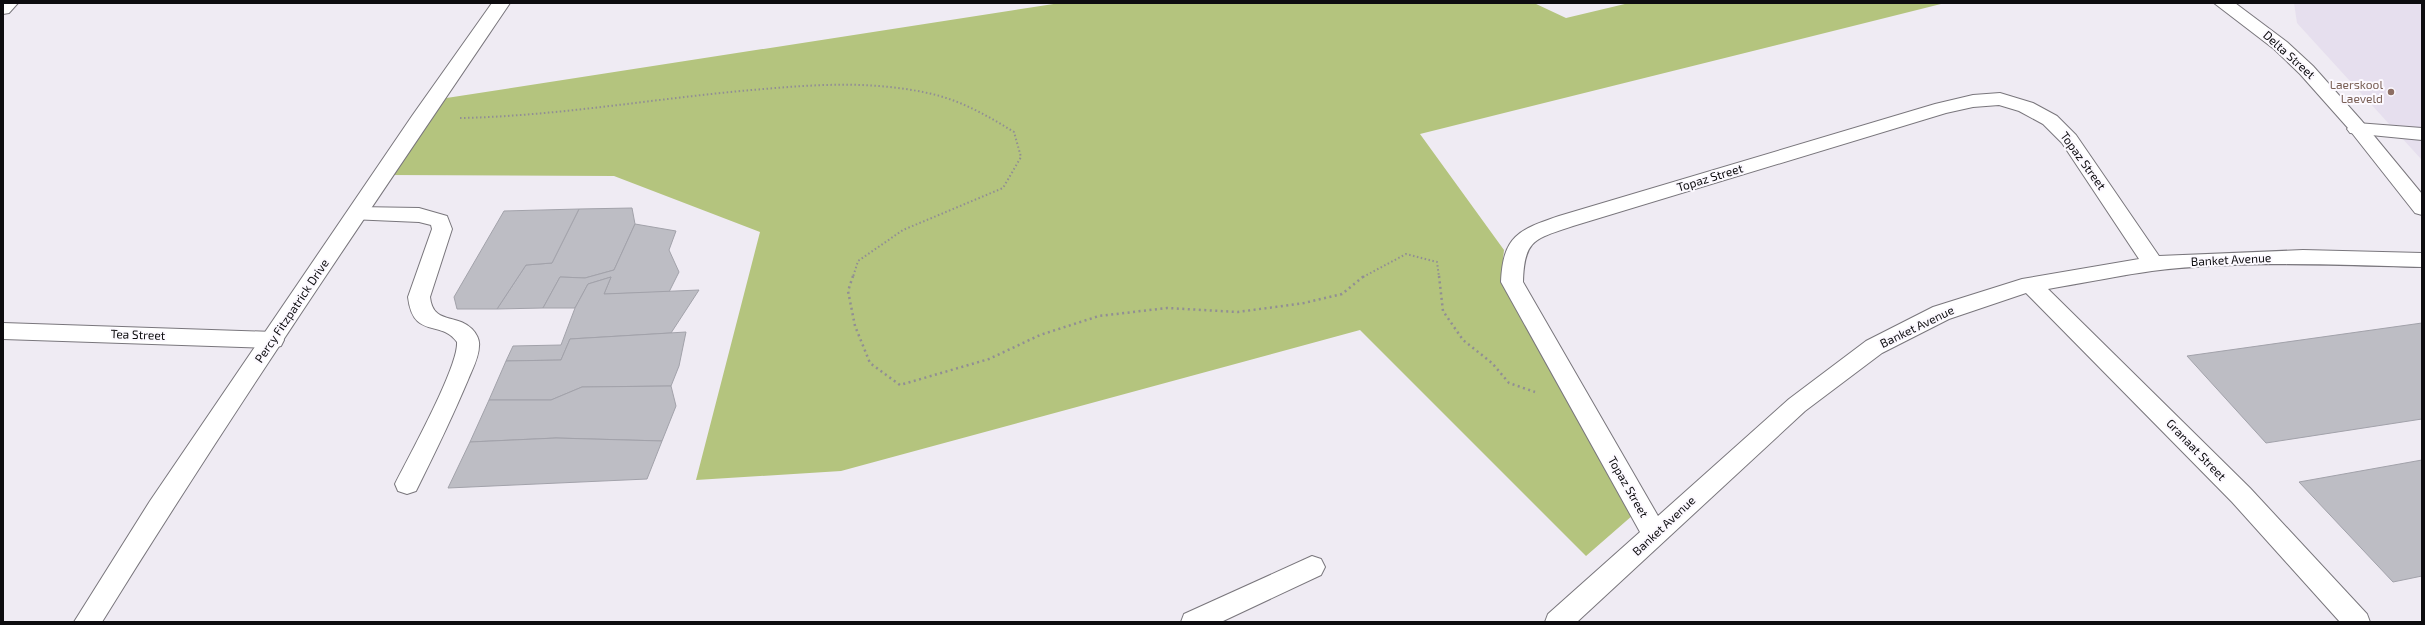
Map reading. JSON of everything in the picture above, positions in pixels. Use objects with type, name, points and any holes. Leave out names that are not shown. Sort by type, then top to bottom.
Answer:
[{"type":"street","points":[[3,9],[10,3]]},
{"type":"street","name":"Percy Fitzpatrick Drive","points":[[87,622],[159,508],[419,120],[501,3]]},
{"type":"street","name":"Delta Street","points":[[2223,3],[2244,16],[2283,48],[2322,85],[2422,208]]},
{"type":"street","name":"Topaz Street","points":[[1654,533],[1512,282],[1512,262],[1515,247],[1528,235],[1573,219],[1942,108],[1973,101],[2000,99],[2026,107],[2050,120],[2068,139],[2153,264]]},
{"type":"street","points":[[2358,129],[2422,134]]},
{"type":"street","points":[[357,214],[419,215],[440,221],[442,229],[419,297],[419,307],[422,314],[430,320],[457,330],[464,334],[468,341],[468,349],[452,391],[407,484]]},
{"type":"street","name":"Banket Avenue","points":[[1558,622],[1609,577],[1654,533],[1797,405],[1874,347],[1941,312],[2030,284],[2153,264],[2222,259],[2303,257],[2422,260]]},
{"type":"street","name":"Granaat Street","points":[[2030,284],[2241,495],[2357,622]]},
{"type":"street","name":"Tea Street","points":[[3,331],[273,340]]},
{"type":"street","points":[[1194,622],[1312,567]]},
{"type":"path","points":[[419,120],[509,117],[736,91],[812,85],[872,84],[933,94],[981,111],[1014,132],[1021,157],[1003,188],[903,230],[858,261],[848,291],[855,326],[870,362],[900,385],[989,359],[1040,335],[1099,316],[1167,308],[1238,312],[1304,303],[1342,294],[1370,272],[1406,254],[1437,262],[1443,311],[1463,340],[1492,363],[1509,383],[1583,409]]},
{"type":"shaded area","name":"Laerskool Laeveld","points":[[2294,3],[2422,3],[2422,160],[2297,23]]},
{"type":"green space","points":[[1060,3],[1534,3],[1566,18],[1629,3],[1945,3],[1420,134],[1504,250],[1501,280],[1633,515],[1586,556],[1360,330],[841,471],[696,480],[760,232],[614,176],[389,175],[440,99]]},
{"type":"building","points":[[632,208],[635,224],[614,270],[585,278],[560,277],[543,308],[497,309],[526,265],[552,263],[579,209]]},
{"type":"building","points":[[579,209],[552,263],[526,265],[497,309],[457,309],[454,297],[504,211]]},
{"type":"building","points":[[635,224],[676,231],[669,250],[679,272],[669,292],[604,294],[611,277],[588,284],[575,308],[543,308],[560,277],[585,278],[614,270]]},
{"type":"building","points":[[611,277],[604,294],[699,290],[671,333],[570,339],[561,360],[506,361],[513,346],[561,345],[575,308],[588,284]]},
{"type":"building","points":[[2422,323],[2422,419],[2266,443],[2187,356]]},
{"type":"building","points":[[686,332],[679,366],[671,386],[582,387],[551,400],[489,400],[506,361],[561,360],[570,339]]},
{"type":"building","points":[[671,386],[676,406],[662,441],[556,438],[470,442],[489,400],[551,400],[582,387]]},
{"type":"building","points":[[556,438],[662,441],[647,479],[448,488],[470,442]]},
{"type":"building","points":[[2422,460],[2422,576],[2393,582],[2299,482]]},
{"type":"place","name":"Laerskool Laeveld","points":[[2391,92]]}]
